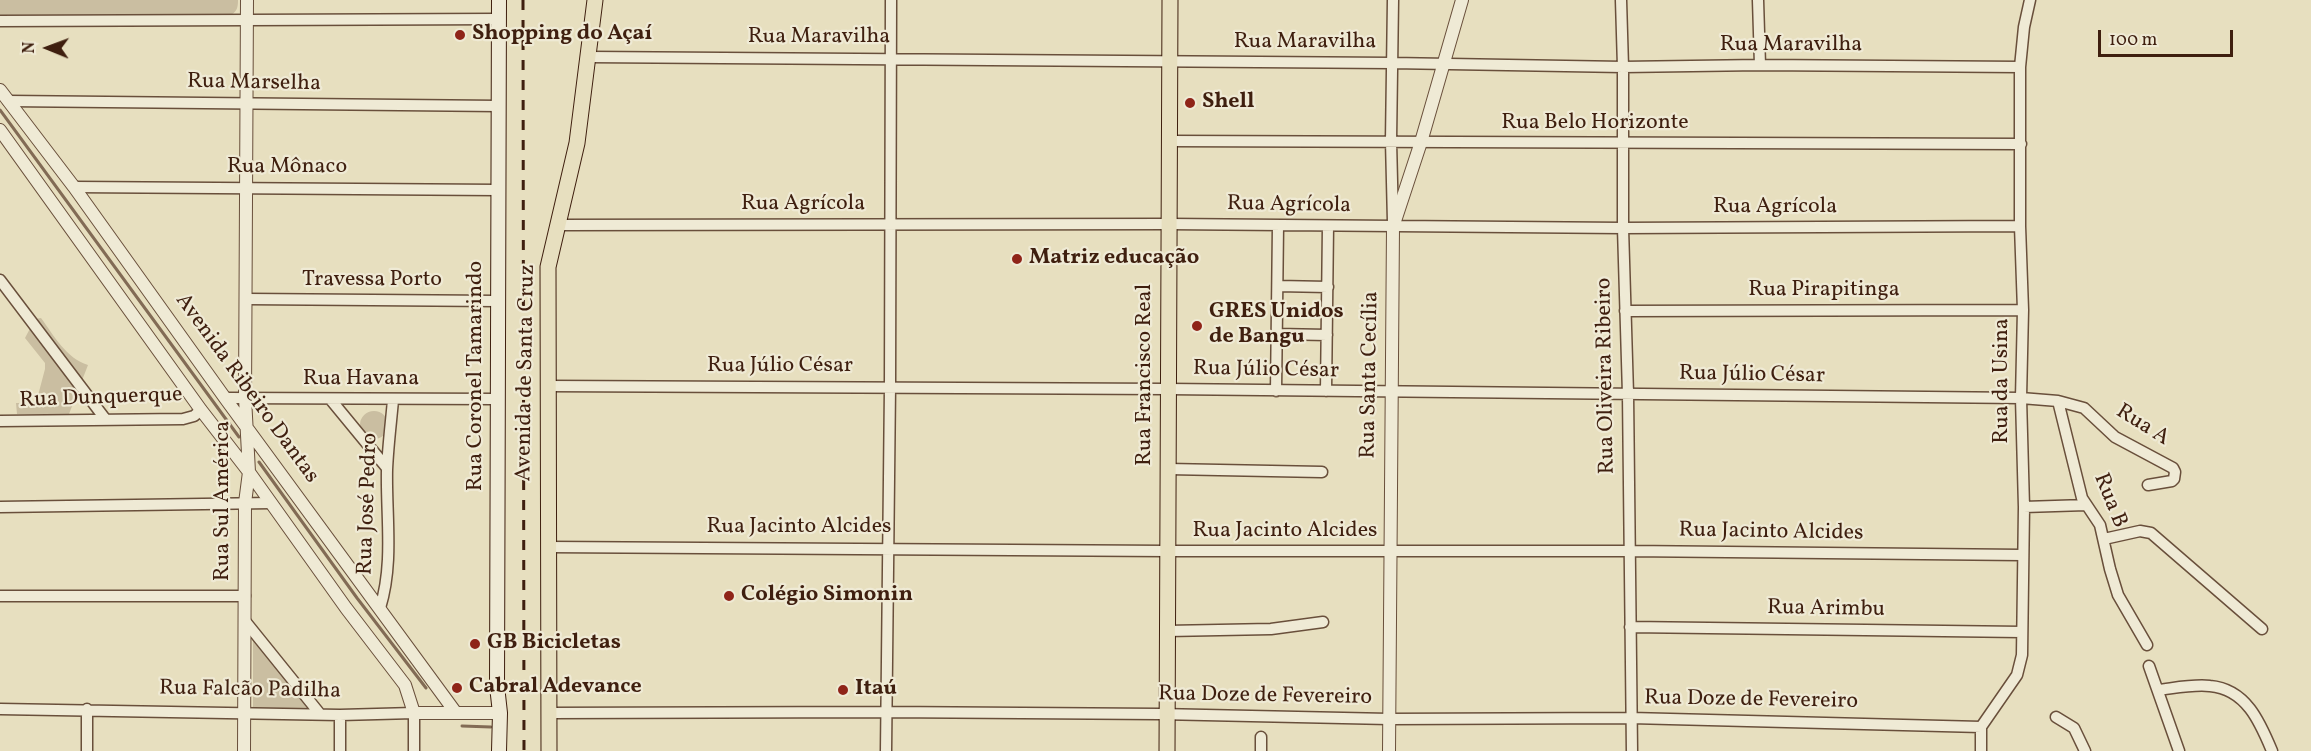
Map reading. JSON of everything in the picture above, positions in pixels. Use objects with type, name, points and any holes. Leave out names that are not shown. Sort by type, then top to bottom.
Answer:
[{"type":"main road","name":"Rua Coronel Tamarindo","points":[[499,0],[497,301],[499,751]]},
{"type":"main road","name":"Avenida de Santa Cruz","points":[[549,751],[549,267],[578,143],[595,0]]},
{"type":"main road","name":"Rua Francisco Real","points":[[1167,751],[1170,0]]},
{"type":"street","name":"Rua Sul América","points":[[244,751],[245,503],[249,472],[245,398],[247,0]]},
{"type":"street","points":[[886,751],[891,0]]},
{"type":"street","name":"Rua Santa Cecília","points":[[1389,751],[1393,0]]},
{"type":"street","points":[[1393,227],[1421,142],[1461,0]]},
{"type":"street","name":"Rua Oliveira Ribeiro","points":[[1621,0],[1632,751]]},
{"type":"street","points":[[1758,0],[1760,65]]},
{"type":"street","name":"Rua da Usina","points":[[1981,727],[2017,675],[2022,655],[2024,507],[2021,398],[2023,310],[2020,226],[2020,67],[2024,27],[2030,0]]},
{"type":"street","points":[[0,21],[499,19]]},
{"type":"street","name":"Rua Maravilha","points":[[589,57],[890,58],[1623,67],[1760,65],[2020,67]]},
{"type":"street","name":"Rua Marselha","points":[[4,96],[246,103],[500,105]]},
{"type":"street","name":"Avenida Ribeiro Dantas","points":[[4,96],[74,187],[225,398],[456,713]]},
{"type":"street","name":"Avenida Ribeiro Dantas","points":[[0,130],[201,410],[405,685],[414,713]]},
{"type":"street","name":"Rua Belo Horizonte","points":[[1169,141],[2021,144]]},
{"type":"street","name":"Rua Mônaco","points":[[74,187],[499,190]]},
{"type":"street","name":"Rua Agrícola","points":[[558,225],[1169,224],[1623,228],[2020,226]]},
{"type":"street","points":[[1326,391],[1328,225]]},
{"type":"street","points":[[1276,390],[1278,226]]},
{"type":"street","points":[[0,280],[106,420]]},
{"type":"street","points":[[1278,286],[1328,286]]},
{"type":"street","name":"Travessa Porto","points":[[247,299],[497,301]]},
{"type":"street","name":"Rua Pirapitinga","points":[[1625,311],[2023,310]]},
{"type":"street","points":[[1277,334],[1327,335]]},
{"type":"street","name":"Rua Júlio César","points":[[548,386],[1168,389],[2021,398]]},
{"type":"street","name":"Rua Havana","points":[[225,398],[497,399]]},
{"type":"street","name":"Rua A","points":[[2021,398],[2058,401],[2084,408],[2115,438],[2173,468],[2175,472],[2172,481],[2148,485]]},
{"type":"street","points":[[331,400],[387,468]]},
{"type":"street","name":"Rua José Pedro","points":[[380,608],[385,592],[388,564],[387,468],[393,400]]},
{"type":"street","name":"Rua B","points":[[2058,401],[2082,498],[2100,525],[2118,595],[2147,645]]},
{"type":"street","name":"Rua Dunquerque","points":[[0,421],[183,419],[194,416],[201,410]]},
{"type":"street","points":[[1168,470],[1322,472]]},
{"type":"street","points":[[0,507],[271,503]]},
{"type":"street","points":[[2024,507],[2086,506]]},
{"type":"street","points":[[2104,539],[2140,531],[2151,533],[2262,628]]},
{"type":"street","name":"Rua Jacinto Alcides","points":[[548,547],[1390,552],[1629,551],[2022,555]]},
{"type":"street","points":[[0,596],[245,596]]},
{"type":"street","points":[[245,621],[320,714]]},
{"type":"street","points":[[1167,631],[1271,629],[1323,622]]},
{"type":"street","name":"Rua Arimbu","points":[[1630,627],[2022,632]]},
{"type":"street","points":[[2150,666],[2179,751]]},
{"type":"street","points":[[2158,690],[2209,685],[2227,689],[2243,700],[2258,718],[2272,751]]},
{"type":"street","name":"Rua Falcão Padilha","points":[[0,709],[340,715],[500,713]]},
{"type":"street","points":[[87,709],[87,751]]},
{"type":"street","name":"Rua Doze de Fevereiro","points":[[549,713],[885,712],[1167,714],[1389,719],[1631,718],[1981,727]]},
{"type":"street","points":[[414,713],[414,751]]},
{"type":"street","points":[[340,715],[340,751]]},
{"type":"street","points":[[2056,717],[2073,728],[2085,751]]},
{"type":"street","points":[[1981,727],[1981,751]]},
{"type":"street","points":[[1261,737],[1261,751]]},
{"type":"shaded area","points":[[0,0],[238,0],[238,5],[234,13],[229,16],[0,16]]},
{"type":"shaded area","points":[[41,318],[67,352],[88,365],[69,414],[17,414],[16,403],[36,403],[45,369],[45,363],[25,338],[35,319]]},
{"type":"shaded area","points":[[374,411],[384,415],[388,425],[384,435],[374,439],[364,435],[360,425],[364,415]]},
{"type":"shaded area","points":[[253,638],[308,708],[253,708]]},
{"type":"waterway","points":[[0,110],[239,437]]},
{"type":"waterway","points":[[259,462],[357,598],[426,688]]},
{"type":"waterway","points":[[462,726],[491,727]]},
{"type":"railway","points":[[523,0],[524,751]]},
{"type":"place","name":"Shopping do Açaí","points":[[460,35]]},
{"type":"place","name":"Shell","points":[[1190,103]]},
{"type":"place","name":"Matriz educação","points":[[1017,259]]},
{"type":"place","name":"GRES Unidos de Bangu","points":[[1197,326]]},
{"type":"place","name":"Colégio Simonin","points":[[729,596]]},
{"type":"place","name":"GB Bicicletas","points":[[475,644]]},
{"type":"place","name":"Cabral Adevance","points":[[457,688]]},
{"type":"place","name":"Itaú","points":[[843,690]]}]
